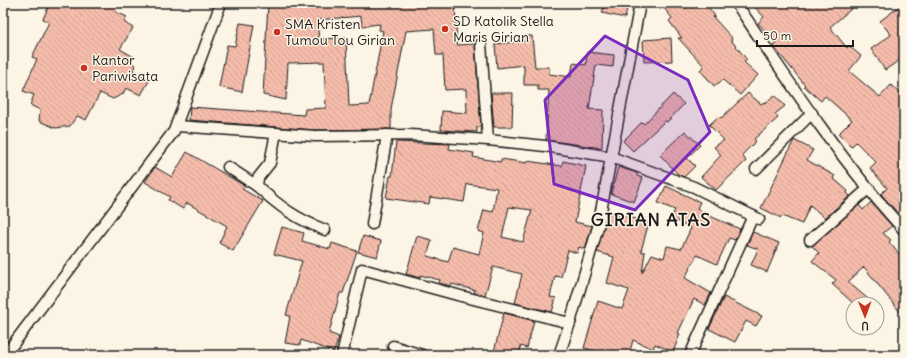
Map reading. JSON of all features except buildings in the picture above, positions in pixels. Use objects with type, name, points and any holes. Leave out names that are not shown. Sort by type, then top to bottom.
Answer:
[{"type":"street","points":[[5,355],[177,126],[221,3]]},
{"type":"street","points":[[559,355],[598,227],[640,3]]},
{"type":"street","points":[[736,3],[812,113],[869,188],[904,230]]},
{"type":"street","points":[[481,44],[488,140]]},
{"type":"street","points":[[756,169],[812,113]]},
{"type":"street","points":[[177,126],[315,136],[387,135],[488,140],[545,146],[611,157],[694,187],[756,218],[690,355]]},
{"type":"street","points":[[257,186],[258,178],[270,163],[276,133]]},
{"type":"street","points":[[372,224],[387,135]]},
{"type":"street","points":[[228,167],[257,186],[282,207],[302,221],[325,230]]},
{"type":"street","points":[[810,240],[869,188]]},
{"type":"street","points":[[342,355],[362,269],[461,296],[570,323]]},
{"type":"street","points":[[393,346],[422,355]]},
{"type":"highlighted area","points":[[605,36],[688,80],[710,132],[635,210],[554,184],[545,100]]},
{"type":"place","name":"SD Katolik Stella Maris Girian","points":[[445,29]]},
{"type":"place","name":"SMA Kristen Tumou Tou Girian","points":[[277,32]]},
{"type":"place","name":"Kantor Pariwisata","points":[[84,68]]},
{"type":"district","name":"GIRIAN ATAS","points":[[651,219]]}]
